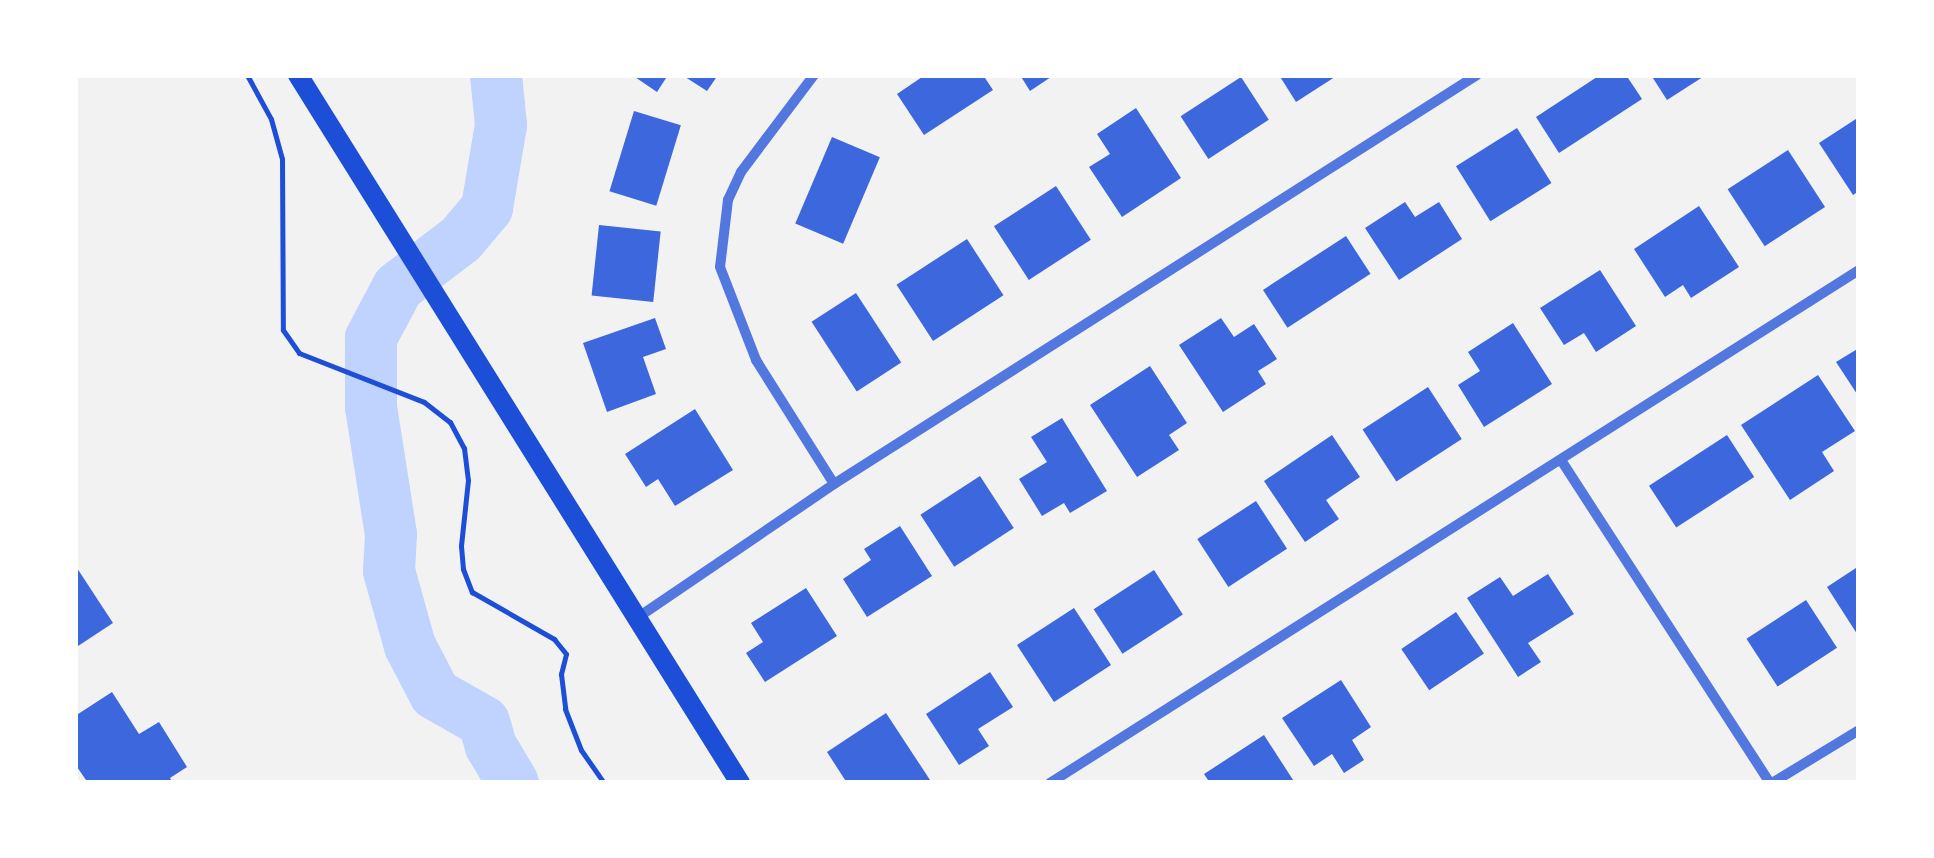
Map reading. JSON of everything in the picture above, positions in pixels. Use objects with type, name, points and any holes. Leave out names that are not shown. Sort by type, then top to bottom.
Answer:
[{"type":"main road","points":[[298,75],[740,783]]},
{"type":"street","points":[[814,75],[741,172],[728,200],[720,267],[756,360],[834,484]]},
{"type":"street","points":[[637,618],[834,484],[1478,75]]},
{"type":"street","points":[[1050,783],[1859,270]]},
{"type":"street","points":[[1561,460],[1771,783],[1859,730]]},
{"type":"path","points":[[246,75],[271,119],[282,159],[282,330],[300,353],[410,396],[450,422],[464,448],[468,480],[461,546],[463,569],[472,592],[554,639],[566,654],[561,674],[565,709],[581,750],[604,783]]},
{"type":"building","points":[[632,75],[668,75],[657,92]]},
{"type":"building","points":[[682,75],[718,75],[707,91]]},
{"type":"building","points":[[925,75],[983,75],[993,90],[924,135],[897,94]]},
{"type":"building","points":[[1020,75],[1054,75],[1030,91]]},
{"type":"building","points":[[1279,75],[1338,75],[1296,102]]},
{"type":"building","points":[[1600,75],[1626,75],[1642,99],[1559,153],[1536,117]]},
{"type":"building","points":[[1651,75],[1706,75],[1667,100]]},
{"type":"building","points":[[1241,77],[1269,120],[1208,159],[1181,116]]},
{"type":"building","points":[[1136,108],[1181,178],[1122,217],[1089,167],[1110,154],[1097,134]]},
{"type":"building","points":[[634,111],[681,125],[656,206],[609,191]]},
{"type":"building","points":[[1859,117],[1859,191],[1853,195],[1819,143]]},
{"type":"building","points":[[1517,128],[1551,183],[1490,221],[1456,166]]},
{"type":"building","points":[[832,137],[880,157],[843,244],[795,224]]},
{"type":"building","points":[[1788,150],[1825,207],[1765,246],[1728,189]]},
{"type":"building","points":[[1056,186],[1091,240],[1029,280],[994,226]]},
{"type":"building","points":[[1405,202],[1415,217],[1439,202],[1462,239],[1399,280],[1365,228]]},
{"type":"building","points":[[1699,206],[1739,267],[1691,298],[1683,285],[1665,297],[1634,249]]},
{"type":"building","points":[[599,225],[661,231],[653,302],[592,296]]},
{"type":"building","points":[[1346,236],[1371,274],[1287,328],[1263,290]]},
{"type":"building","points":[[967,239],[1003,295],[933,341],[897,285]]},
{"type":"building","points":[[1600,270],[1636,326],[1596,352],[1584,333],[1564,345],[1540,308]]},
{"type":"building","points":[[856,293],[901,363],[857,391],[812,322]]},
{"type":"building","points":[[655,318],[666,349],[643,357],[656,394],[607,412],[583,343]]},
{"type":"building","points":[[1221,318],[1234,337],[1254,324],[1277,359],[1258,371],[1266,384],[1223,412],[1179,345]]},
{"type":"building","points":[[1513,323],[1552,384],[1484,427],[1458,385],[1480,371],[1468,352]]},
{"type":"building","points":[[1859,348],[1859,397],[1836,362]]},
{"type":"building","points":[[1150,366],[1187,423],[1169,435],[1179,450],[1137,477],[1090,405]]},
{"type":"building","points":[[1818,375],[1855,431],[1822,452],[1834,471],[1790,500],[1741,425]]},
{"type":"building","points":[[1428,387],[1462,439],[1396,481],[1363,429]]},
{"type":"building","points":[[695,409],[733,470],[675,506],[658,479],[646,487],[625,454]]},
{"type":"building","points":[[1062,418],[1107,491],[1070,513],[1064,503],[1042,516],[1019,479],[1047,462],[1031,437]]},
{"type":"building","points":[[1332,435],[1360,477],[1326,500],[1339,519],[1305,542],[1264,481]]},
{"type":"building","points":[[1727,435],[1754,477],[1676,528],[1649,486]]},
{"type":"building","points":[[980,476],[1014,528],[954,567],[920,515]]},
{"type":"building","points":[[1256,501],[1287,549],[1228,587],[1197,539]]},
{"type":"building","points":[[900,526],[932,576],[867,617],[843,579],[871,560],[864,549]]},
{"type":"building","points":[[75,565],[113,623],[75,648]]},
{"type":"building","points":[[1859,566],[1859,637],[1827,587]]},
{"type":"building","points":[[1154,570],[1183,614],[1122,654],[1094,609]]},
{"type":"building","points":[[1548,574],[1574,614],[1528,643],[1541,662],[1518,677],[1467,598],[1500,577],[1513,596]]},
{"type":"building","points":[[806,588],[837,636],[765,682],[746,653],[763,642],[751,623]]},
{"type":"building","points":[[1806,600],[1837,648],[1777,686],[1746,639]]},
{"type":"building","points":[[1074,608],[1111,665],[1054,702],[1017,645]]},
{"type":"building","points":[[1456,612],[1484,653],[1429,690],[1401,649]]},
{"type":"building","points":[[990,672],[1013,707],[978,729],[989,746],[959,765],[926,714]]},
{"type":"building","points":[[1341,680],[1371,727],[1352,740],[1364,760],[1344,773],[1332,754],[1314,766],[1282,718]]},
{"type":"building","points":[[112,692],[139,734],[159,722],[187,767],[170,778],[173,783],[88,783],[75,764],[75,716]]},
{"type":"building","points":[[886,713],[932,783],[847,783],[827,752]]},
{"type":"building","points":[[1264,735],[1295,783],[1210,783],[1204,774]]},
{"type":"waterway","points":[[496,75],[501,125],[487,208],[461,239],[398,287],[371,338],[371,407],[391,534],[389,571],[410,646],[435,694],[484,722],[491,746],[513,783]]}]
